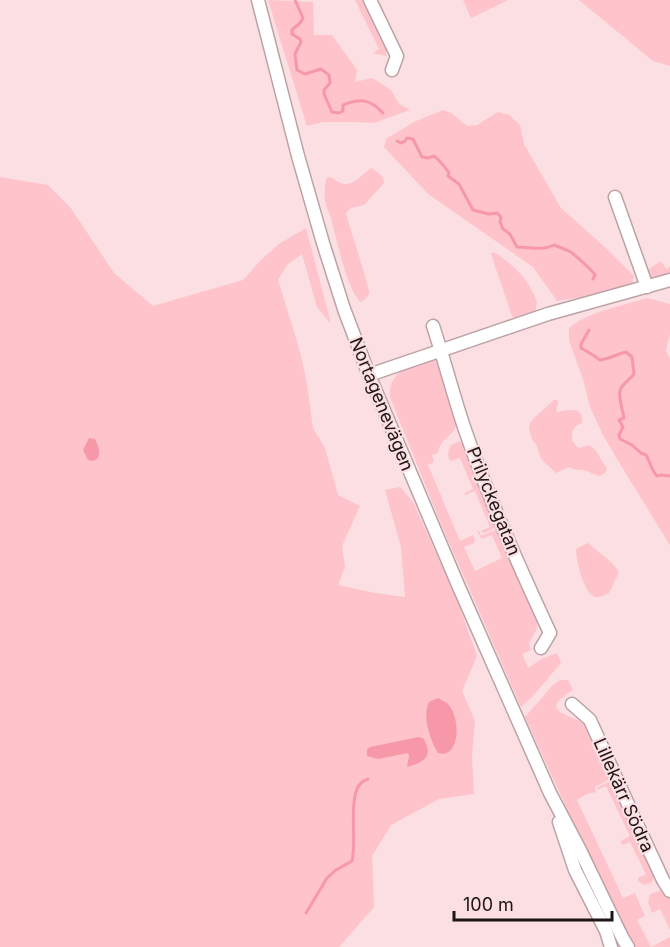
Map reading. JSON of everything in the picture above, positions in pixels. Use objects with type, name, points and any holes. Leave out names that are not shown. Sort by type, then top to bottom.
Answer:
[{"type":"street","name":"Nortagenevägen","points":[[258,0],[320,233],[369,375],[550,793],[628,947]]},
{"type":"street","points":[[370,0],[397,56],[392,70]]},
{"type":"street","points":[[615,197],[647,287]]},
{"type":"street","points":[[369,375],[549,314],[670,280]]},
{"type":"street","name":"Prilyckegatan","points":[[433,326],[464,426],[490,498],[550,633],[541,648]]},
{"type":"street","name":"Lillekärr Södra","points":[[572,704],[590,720],[645,843],[670,891]]},
{"type":"street","name":"Nortagenevägen","points":[[550,793],[575,870],[606,931],[611,947]]},
{"type":"shaded area","points":[[268,0],[313,2],[314,35],[332,35],[357,70],[355,82],[372,78],[391,90],[399,104],[410,110],[374,123],[323,122],[307,126]]},
{"type":"shaded area","points":[[355,0],[364,0],[386,47],[386,56],[373,53],[379,49]]},
{"type":"shaded area","points":[[463,0],[508,0],[471,18]]},
{"type":"shaded area","points":[[579,0],[670,0],[670,66],[653,61]]},
{"type":"shaded area","points":[[443,110],[451,113],[467,126],[477,125],[498,112],[509,115],[520,125],[524,144],[561,208],[634,276],[632,283],[605,292],[557,301],[533,267],[428,194],[384,147],[386,139],[414,122]]},
{"type":"shaded area","points":[[371,168],[378,172],[384,183],[364,205],[351,208],[346,213],[369,291],[368,296],[361,302],[351,287],[343,263],[326,205],[325,187],[327,177],[349,184]]},
{"type":"shaded area","points":[[0,177],[48,185],[70,207],[114,273],[153,306],[243,280],[279,244],[306,228],[331,324],[317,307],[302,254],[287,265],[278,280],[299,348],[313,428],[325,448],[338,495],[360,506],[342,546],[345,567],[338,585],[405,597],[401,547],[385,490],[400,487],[413,502],[457,600],[477,656],[462,691],[475,721],[472,756],[474,794],[439,799],[391,825],[372,856],[374,907],[339,947],[0,947]]},
{"type":"shaded area","points":[[494,252],[525,279],[537,302],[535,313],[516,320],[512,316],[491,254]]},
{"type":"shaded area","points":[[661,261],[666,269],[670,267],[670,275],[659,278],[650,277],[649,269]]},
{"type":"shaded area","points":[[647,298],[670,304],[670,334],[666,350],[670,359],[670,545],[603,435],[590,407],[569,340],[569,328],[586,317]]},
{"type":"shaded area","points":[[432,360],[439,365],[456,425],[438,453],[432,455],[434,462],[428,465],[460,541],[473,535],[474,543],[464,547],[475,571],[502,558],[492,535],[482,539],[476,530],[481,536],[498,529],[536,615],[537,627],[529,644],[531,650],[522,654],[528,668],[557,653],[561,663],[521,707],[441,524],[390,397],[390,388],[397,375],[409,367]]},
{"type":"shaded area","points":[[554,400],[558,403],[556,412],[574,410],[580,413],[582,423],[574,429],[572,440],[578,448],[590,445],[596,451],[607,469],[605,473],[600,476],[569,467],[556,473],[541,459],[532,439],[530,423]]},
{"type":"shaded area","points":[[89,438],[95,439],[99,451],[98,458],[93,461],[88,460],[83,450]]},
{"type":"shaded area","points":[[459,441],[463,444],[497,527],[484,533],[481,531],[490,527],[475,491],[465,495],[473,489],[460,458],[450,461],[448,457],[451,445]]},
{"type":"shaded area","points":[[588,543],[619,572],[609,593],[600,597],[595,597],[587,589],[579,568],[576,549]]},
{"type":"shaded area","points":[[560,680],[568,680],[573,690],[557,703],[557,708],[560,712],[585,725],[610,779],[595,787],[596,792],[577,800],[623,898],[635,893],[645,916],[637,920],[651,947],[633,947],[525,717]]},
{"type":"shaded area","points":[[438,698],[447,703],[455,717],[455,743],[446,753],[438,753],[427,721],[429,702]]},
{"type":"shaded area","points":[[423,738],[428,754],[423,760],[413,765],[407,767],[408,753],[378,759],[367,756],[367,749],[370,747]]},
{"type":"shaded area","points":[[611,781],[655,875],[648,884],[644,885],[638,881],[638,878],[646,874],[630,842],[622,845],[621,841],[630,836],[606,786],[597,790],[598,787]]},
{"type":"shaded area","points":[[662,890],[670,899],[670,930],[660,909],[652,913],[648,902],[650,894]]},
{"type":"shaded area","points":[[670,937],[670,947],[651,947]]},
{"type":"waterway","points":[[295,0],[303,18],[292,30],[292,34],[301,42],[295,54],[297,70],[305,74],[321,69],[329,75],[330,83],[324,90],[324,94],[332,112],[339,113],[343,111],[343,105],[365,101],[383,113]]},
{"type":"waterway","points":[[397,141],[401,143],[407,138],[413,139],[422,157],[436,157],[448,171],[448,176],[459,184],[473,210],[489,214],[497,213],[501,217],[500,222],[503,229],[510,234],[517,247],[540,248],[554,245],[569,251],[595,275],[593,279]]},
{"type":"waterway","points":[[589,330],[581,348],[600,360],[626,352],[632,357],[634,374],[620,391],[624,418],[619,420],[623,427],[619,435],[620,439],[646,455],[657,476],[670,476]]},
{"type":"waterway","points":[[306,913],[327,878],[352,861],[354,799],[360,784],[368,779]]}]
